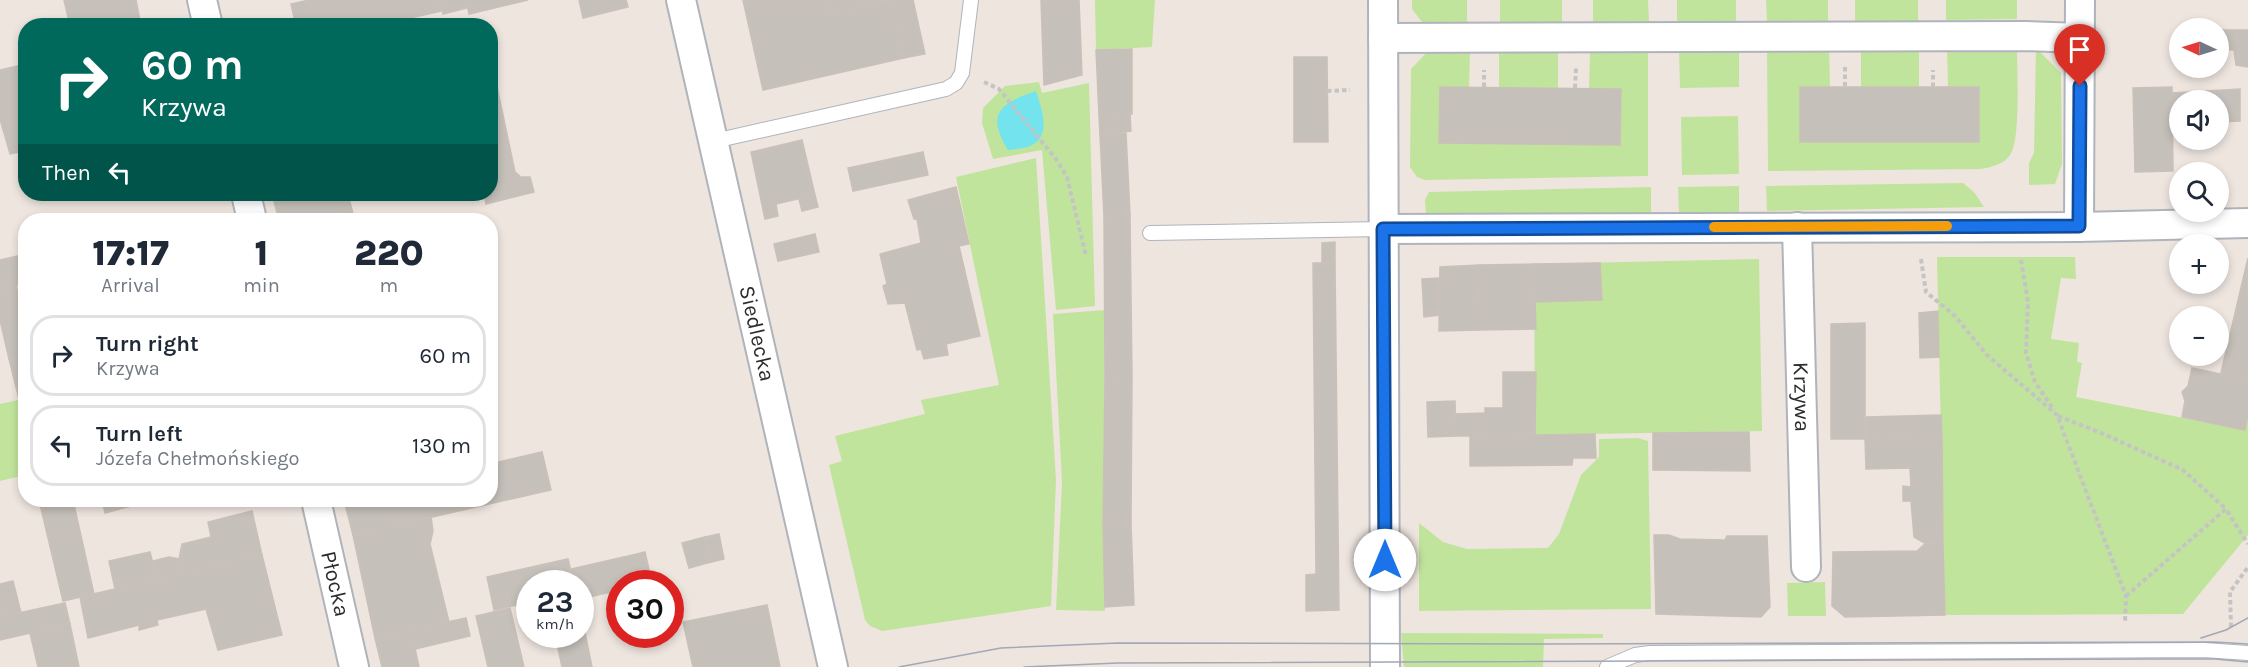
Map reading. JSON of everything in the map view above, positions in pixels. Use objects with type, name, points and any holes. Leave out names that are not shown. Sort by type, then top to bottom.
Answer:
[{"type":"street","points":[[202,0],[206,18]]},
{"type":"street","name":"Siedlecka","points":[[681,0],[833,667]]},
{"type":"street","points":[[1383,0],[1385,667]]},
{"type":"street","points":[[2079,226],[2080,0]]},
{"type":"street","points":[[1383,38],[2026,36],[2080,38]]},
{"type":"street","points":[[1383,229],[2079,226],[2248,222]]},
{"type":"street","name":"Krzywa","points":[[1797,227],[1806,567]]},
{"type":"street","name":"Płocka","points":[[318,507],[354,667]]},
{"type":"lane","points":[[714,141],[946,89],[956,83],[962,73],[971,0]]},
{"type":"lane","points":[[1150,233],[1383,229]]},
{"type":"lane","points":[[1606,667],[1635,655],[1650,653],[2204,650],[2248,653]]},
{"type":"path","points":[[999,89],[1056,159],[1067,177],[1086,256]]},
{"type":"path","points":[[1327,91],[1351,90]]},
{"type":"path","points":[[2019,249],[2028,302],[2026,353],[2035,382],[2057,415],[2126,596],[2125,622]]},
{"type":"path","points":[[1921,252],[1926,292],[1955,316],[1986,355],[2057,415],[2183,470],[2226,509],[2248,544]]},
{"type":"path","points":[[2126,596],[2226,509]]},
{"type":"path","points":[[2230,615],[2230,592],[2247,569]]},
{"type":"green space","points":[[1095,0],[1155,0],[1152,47],[1096,50]]},
{"type":"green space","points":[[1412,0],[1467,0],[1467,22],[1422,22],[1412,9]]},
{"type":"green space","points":[[1500,0],[1562,0],[1562,23],[1500,23]]},
{"type":"green space","points":[[1593,0],[1648,0],[1649,21],[1593,22]]},
{"type":"green space","points":[[1677,0],[1736,0],[1736,21],[1677,21]]},
{"type":"green space","points":[[1766,0],[1828,0],[1828,23],[1767,22]]},
{"type":"green space","points":[[1855,0],[1918,0],[1918,21],[1855,22]]},
{"type":"green space","points":[[1946,0],[2017,0],[2017,19],[1946,20]]},
{"type":"green space","points":[[1861,45],[1919,45],[1919,87],[1861,87]]},
{"type":"green space","points":[[1558,48],[1558,88],[1499,88],[1499,49]]},
{"type":"green space","points":[[1947,48],[2017,48],[2016,135],[2010,155],[2004,161],[1981,169],[1768,171],[1767,49],[1829,49],[1830,87],[1800,88],[1800,142],[1979,142],[1978,87],[1948,87]]},
{"type":"green space","points":[[2036,48],[2061,73],[2062,164],[2055,184],[2029,185],[2029,163],[2034,153]]},
{"type":"green space","points":[[1739,49],[1739,87],[1680,88],[1679,50]]},
{"type":"green space","points":[[1470,50],[1469,87],[1441,87],[1589,89],[1590,51],[1648,50],[1648,176],[1425,180],[1417,177],[1410,167],[1411,69],[1427,52]]},
{"type":"green space","points":[[1039,82],[1042,93],[1089,83],[1095,306],[1056,310],[1042,150],[993,159],[982,123],[983,108],[1005,86]]},
{"type":"green space","points":[[1738,116],[1739,174],[1682,175],[1681,117]]},
{"type":"green space","points":[[1036,158],[1056,480],[1051,606],[882,631],[870,626],[865,620],[829,465],[842,461],[835,436],[925,414],[921,400],[999,385],[956,177]]},
{"type":"green space","points":[[1963,183],[1974,192],[1984,207],[1767,211],[1766,186]]},
{"type":"green space","points":[[1739,186],[1739,212],[1679,214],[1678,187]]},
{"type":"green space","points":[[1651,187],[1651,214],[1426,216],[1425,200],[1429,192]]},
{"type":"green space","points":[[1937,257],[2075,257],[2076,279],[2061,278],[2051,339],[2079,343],[2077,362],[2082,363],[2076,397],[2245,430],[2248,415],[2248,535],[2183,614],[1945,615]]},
{"type":"green space","points":[[1759,259],[1762,431],[1535,435],[1534,264]]},
{"type":"green space","points":[[1105,310],[1103,524],[1105,611],[1056,610],[1062,482],[1053,314]]},
{"type":"green space","points":[[18,400],[18,477],[0,481],[0,404]]},
{"type":"green space","points":[[1638,438],[1648,441],[1651,609],[1419,611],[1419,523],[1443,542],[1467,549],[1548,548],[1559,534],[1581,475],[1599,457],[1599,439]]},
{"type":"green space","points":[[1825,582],[1826,616],[1788,616],[1787,583]]},
{"type":"green space","points":[[1401,633],[1603,634],[1603,638],[1544,639],[1543,667],[1404,667]]},
{"type":"water","points":[[1036,91],[1043,120],[1042,135],[1029,146],[1008,150],[998,127],[1000,111],[1014,100]]},
{"type":"building","points":[[64,0],[136,0],[139,18],[68,18]]},
{"type":"building","points":[[309,0],[439,0],[442,11],[410,18],[294,18],[291,4]]},
{"type":"building","points":[[440,0],[466,0],[467,8],[443,14]]},
{"type":"building","points":[[466,0],[528,0],[469,14]]},
{"type":"building","points":[[579,0],[626,0],[628,7],[583,18]]},
{"type":"building","points":[[743,0],[827,0],[830,15],[891,1],[904,58],[763,90]]},
{"type":"building","points":[[827,0],[891,0],[891,1],[830,15]]},
{"type":"building","points":[[913,0],[925,54],[904,58],[891,1]]},
{"type":"building","points":[[1041,0],[1079,0],[1082,75],[1044,85]]},
{"type":"building","points":[[2229,30],[2248,30],[2248,67],[2236,65],[2234,50],[2229,50]]},
{"type":"building","points":[[1132,49],[1132,114],[1099,116],[1096,50]]},
{"type":"building","points":[[1294,57],[1327,57],[1328,142],[1294,142]]},
{"type":"building","points":[[18,66],[18,152],[10,154],[0,119],[0,70]]},
{"type":"building","points":[[1440,87],[1621,89],[1620,145],[1439,143]]},
{"type":"building","points":[[1800,87],[1979,87],[1979,142],[1800,142]]},
{"type":"building","points":[[2172,87],[2172,90],[2169,90],[2169,150],[2173,150],[2173,162],[2169,162],[2169,171],[2135,172],[2133,88]]},
{"type":"building","points":[[2240,89],[2240,121],[2229,122],[2229,90],[2223,90]]},
{"type":"building","points":[[498,92],[515,172],[521,177],[530,177],[534,192],[498,201]]},
{"type":"building","points":[[1130,114],[1131,131],[1100,135],[1099,116]]},
{"type":"building","points":[[1126,133],[1130,215],[1104,216],[1100,135]]},
{"type":"building","points":[[802,140],[815,195],[776,204],[778,216],[765,219],[751,152]]},
{"type":"building","points":[[923,152],[928,175],[853,191],[848,168]]},
{"type":"building","points":[[956,187],[969,244],[959,246],[980,336],[946,344],[948,355],[924,359],[921,349],[917,350],[905,303],[888,304],[883,286],[887,284],[880,254],[921,243],[917,219],[914,219],[908,200]]},
{"type":"building","points":[[815,195],[818,207],[802,211],[799,199]]},
{"type":"building","points":[[274,201],[350,201],[352,210],[338,213],[277,213]]},
{"type":"building","points":[[1130,215],[1132,376],[1105,377],[1104,216]]},
{"type":"building","points":[[815,234],[819,252],[778,261],[774,244]]},
{"type":"building","points":[[1335,242],[1335,263],[1322,262],[1322,243]]},
{"type":"building","points":[[18,256],[18,285],[0,289],[0,260]]},
{"type":"building","points":[[2248,258],[2248,383],[2220,377],[2223,366],[2229,366],[2229,339]]},
{"type":"building","points":[[1313,263],[1335,263],[1339,610],[1306,611],[1306,575],[1316,574]]},
{"type":"building","points":[[1600,263],[1602,300],[1535,302],[1534,264]]},
{"type":"building","points":[[1534,264],[1536,329],[1480,330],[1478,265]]},
{"type":"building","points":[[1478,265],[1480,330],[1439,331],[1440,267]]},
{"type":"building","points":[[1439,278],[1439,315],[1424,317],[1422,279]]},
{"type":"building","points":[[16,285],[18,293],[18,357],[9,359],[0,320],[0,289]]},
{"type":"building","points":[[1938,311],[1939,357],[1920,358],[1919,313]]},
{"type":"building","points":[[1865,323],[1865,439],[1831,439],[1831,324]]},
{"type":"building","points":[[18,357],[18,395],[9,359]]},
{"type":"building","points":[[2192,368],[2248,383],[2248,415],[2245,430],[2182,417],[2185,401],[2182,392],[2188,386]]},
{"type":"building","points":[[1503,372],[1536,372],[1535,435],[1486,436],[1485,408],[1503,408]]},
{"type":"building","points":[[1132,376],[1131,523],[1103,524],[1105,377]]},
{"type":"building","points":[[1455,401],[1456,436],[1428,437],[1427,402]]},
{"type":"building","points":[[1485,413],[1486,436],[1456,436],[1455,414]]},
{"type":"building","points":[[1941,415],[1942,437],[1865,439],[1866,417]]},
{"type":"building","points":[[1749,432],[1750,471],[1653,470],[1653,433]]},
{"type":"building","points":[[1595,434],[1596,458],[1573,458],[1572,465],[1470,466],[1470,436]]},
{"type":"building","points":[[1942,437],[1943,543],[1926,544],[1914,537],[1911,501],[1903,501],[1903,486],[1911,487],[1910,468],[1866,469],[1865,439]]},
{"type":"building","points":[[542,452],[551,490],[498,502],[498,462]]},
{"type":"building","points":[[41,507],[75,507],[94,594],[63,601]]},
{"type":"building","points":[[104,507],[127,507],[105,513]]},
{"type":"building","points":[[346,507],[476,507],[353,535]]},
{"type":"building","points":[[252,511],[262,555],[183,573],[179,559],[182,544],[211,537],[208,522]]},
{"type":"building","points":[[431,517],[433,531],[430,544],[449,622],[375,638],[353,535]]},
{"type":"building","points":[[1131,523],[1134,605],[1105,607],[1103,524]]},
{"type":"building","points":[[719,534],[724,559],[711,562],[705,537]]},
{"type":"building","points":[[1654,535],[1669,535],[1680,539],[1725,540],[1727,536],[1767,536],[1770,607],[1761,617],[1656,614]]},
{"type":"building","points":[[705,537],[711,562],[689,568],[682,543]]},
{"type":"building","points":[[1926,543],[1943,543],[1945,615],[1845,617],[1832,606],[1833,552],[1917,551]]},
{"type":"building","points":[[150,552],[157,580],[115,589],[109,561]]},
{"type":"building","points":[[645,552],[649,570],[627,570],[624,557]]},
{"type":"building","points":[[262,555],[282,635],[218,650],[206,609],[157,620],[158,625],[139,630],[139,625],[88,638],[80,597]]},
{"type":"building","points":[[169,557],[179,559],[183,573],[157,580],[153,561]]},
{"type":"building","points":[[624,557],[627,570],[606,570],[606,593],[594,596],[594,570],[571,569]]},
{"type":"building","points":[[568,559],[571,570],[518,570]]},
{"type":"building","points":[[516,571],[516,605],[494,610],[487,577]]},
{"type":"building","points":[[13,581],[21,613],[0,617],[0,584]]},
{"type":"building","points":[[65,603],[70,624],[0,640],[0,617]]},
{"type":"building","points":[[767,605],[780,667],[693,667],[684,622]]},
{"type":"building","points":[[510,608],[516,633],[516,648],[519,648],[524,667],[488,667],[476,616]]},
{"type":"building","points":[[466,618],[470,636],[415,649],[411,630]]},
{"type":"building","points":[[70,624],[79,667],[38,667],[30,633]]},
{"type":"building","points":[[411,630],[419,667],[382,667],[375,638]]},
{"type":"building","points":[[558,648],[588,648],[592,667],[562,667]]},
{"type":"tram line","points":[[2201,638],[2226,630],[2248,618]]},
{"type":"tram line","points":[[899,667],[1001,648],[1118,643],[2214,642],[2248,644]]},
{"type":"tram line","points":[[1024,667],[1118,663],[2151,659],[2215,659],[2248,662]]},
{"type":"slow traffic","points":[[1714,227],[1947,226]]},
{"type":"route","points":[[1385,560],[1383,229],[2079,226],[2080,86]]}]
